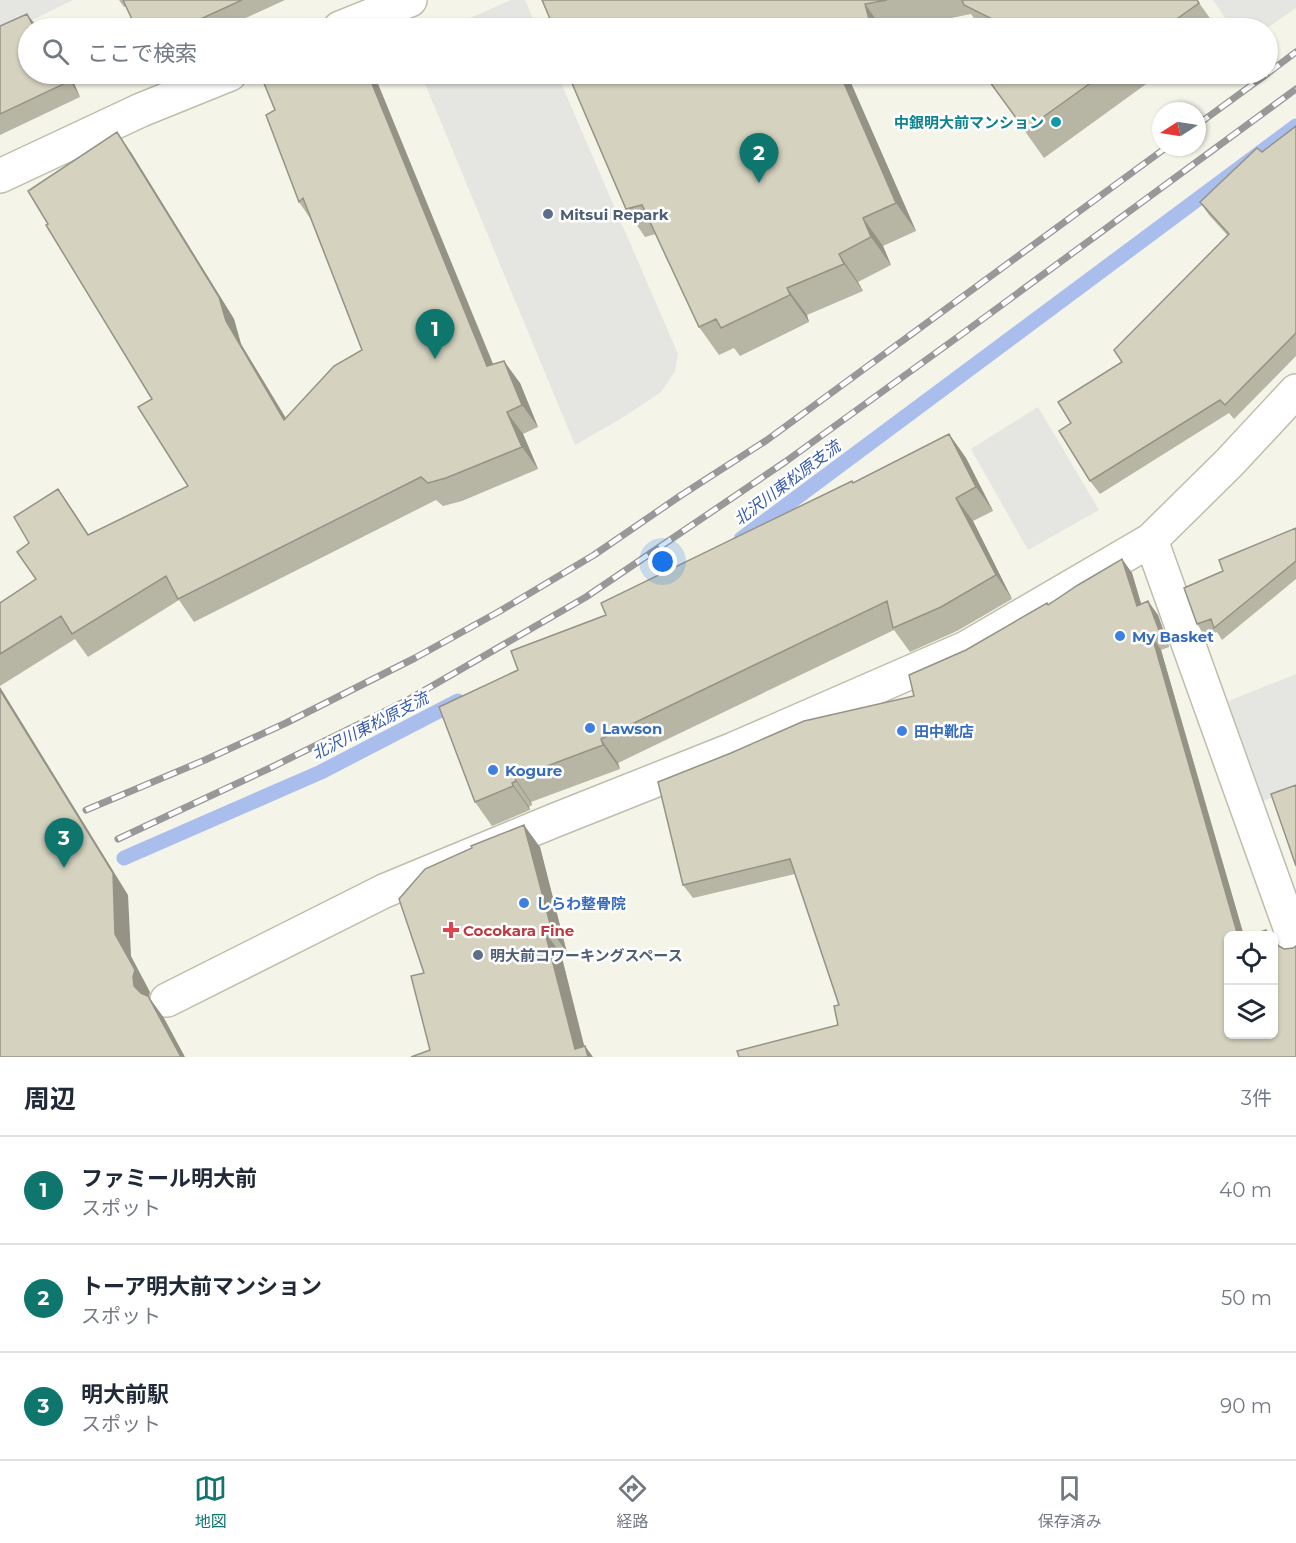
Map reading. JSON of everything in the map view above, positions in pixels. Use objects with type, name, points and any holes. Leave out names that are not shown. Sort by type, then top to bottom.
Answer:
[{"type":"street","points":[[365,18],[410,0]]},
{"type":"street","points":[[0,176],[141,110],[205,84]]},
{"type":"street","points":[[166,1000],[384,891],[734,749],[966,648],[1151,540],[1230,462],[1296,391]]},
{"type":"street","points":[[1151,540],[1293,923]]},
{"type":"shaded area","points":[[0,0],[73,0],[36,18],[18,18],[18,27],[0,36]]},
{"type":"shaded area","points":[[511,0],[525,0],[533,18],[470,18]]},
{"type":"shaded area","points":[[1213,0],[1296,0],[1296,8],[1278,20],[1278,18],[1225,18]]},
{"type":"shaded area","name":"Mitsui Repark","points":[[425,84],[561,84],[678,354],[675,371],[661,392],[575,445]]},
{"type":"shaded area","points":[[1038,407],[1099,510],[1028,550],[971,449]]},
{"type":"shaded area","points":[[1296,674],[1296,788],[1261,802],[1226,702]]},
{"type":"building","points":[[123,0],[242,0],[203,18],[131,18]]},
{"type":"building","points":[[542,0],[887,0],[865,4],[869,18],[550,18]]},
{"type":"building","points":[[962,0],[1197,0],[1199,3],[1178,18],[990,18],[964,5]]},
{"type":"building","points":[[18,18],[18,84],[64,84],[0,114],[0,26]]},
{"type":"building","points":[[264,84],[372,84],[487,366],[504,361],[522,405],[507,412],[522,447],[446,478],[428,483],[421,477],[178,599],[166,576],[72,634],[61,616],[0,654],[0,603],[36,579],[17,552],[29,543],[14,517],[58,489],[88,535],[188,486],[138,407],[152,399],[46,225],[48,224],[28,191],[117,132],[219,297],[226,321],[284,420],[334,366],[362,350],[303,198],[299,202],[266,115],[275,110]]},
{"type":"building","points":[[572,84],[844,84],[896,203],[863,218],[871,237],[839,254],[844,264],[787,288],[790,295],[721,328],[716,319],[699,327],[642,205],[626,209]]},
{"type":"building","points":[[991,84],[1089,84],[1025,130]]},
{"type":"building","points":[[1296,126],[1296,333],[1225,405],[1220,400],[1090,481],[1059,431],[1071,423],[1058,402],[1122,362],[1114,350],[1229,234],[1200,202],[1257,148],[1262,152]]},
{"type":"building","points":[[949,434],[976,487],[956,498],[996,575],[941,607],[893,628],[887,601],[601,739],[603,745],[515,778],[513,786],[475,802],[439,707],[518,670],[511,651],[606,615],[601,603],[852,481],[853,483]]},
{"type":"building","points":[[1296,528],[1296,561],[1214,628],[1211,619],[1197,624],[1184,588],[1223,571],[1219,560]]},
{"type":"building","points":[[1122,559],[1137,606],[1148,601],[1160,633],[1152,636],[1237,931],[1224,931],[1224,1039],[1278,1039],[1278,945],[1284,949],[1296,946],[1296,1057],[739,1057],[737,1051],[838,1025],[834,1006],[839,1005],[790,859],[683,885],[658,782],[804,721],[914,696],[909,675],[966,650],[1047,603],[1048,605]]},
{"type":"building","points":[[0,690],[113,873],[115,934],[135,970],[134,986],[148,996],[181,1057],[0,1057]]},
{"type":"building","points":[[1296,785],[1296,866],[1271,794]]},
{"type":"building","points":[[524,825],[552,931],[545,932],[575,1049],[585,1046],[588,1057],[411,1057],[430,1050],[411,976],[424,973],[399,899],[425,869],[472,848],[471,846]]},
{"type":"waterway","name":"北沢川東松原支流","points":[[741,539],[1296,126]]},
{"type":"waterway","name":"北沢川東松原支流","points":[[124,858],[321,772],[458,701]]},
{"type":"railway","points":[[1278,66],[1296,52]]},
{"type":"railway","points":[[1206,118],[1253,84]]},
{"type":"railway","points":[[118,839],[406,701],[586,597],[785,462],[1296,89]]},
{"type":"railway","points":[[86,810],[286,723],[415,658],[594,555],[767,440],[1155,156]]},
{"type":"place","name":"中銀明大前マンション","points":[[1056,122]]},
{"type":"place","name":"トーア明大前マンション","points":[[759,183]]},
{"type":"place","name":"Mitsui Repark","points":[[548,214]]},
{"type":"place","name":"ファミール明大前","points":[[435,359]]},
{"type":"place","name":"My Basket","points":[[1120,636]]},
{"type":"place","name":"Lawson","points":[[590,728]]},
{"type":"place","name":"田中靴店","points":[[902,731]]},
{"type":"place","name":"Kogure","points":[[493,770]]},
{"type":"place","name":"明大前駅","points":[[64,868]]},
{"type":"place","name":"しらわ整骨院","points":[[524,903]]},
{"type":"place","name":"Cocokara Fine","points":[[451,930]]},
{"type":"place","name":"明大前コワーキングスペース","points":[[478,955]]}]
